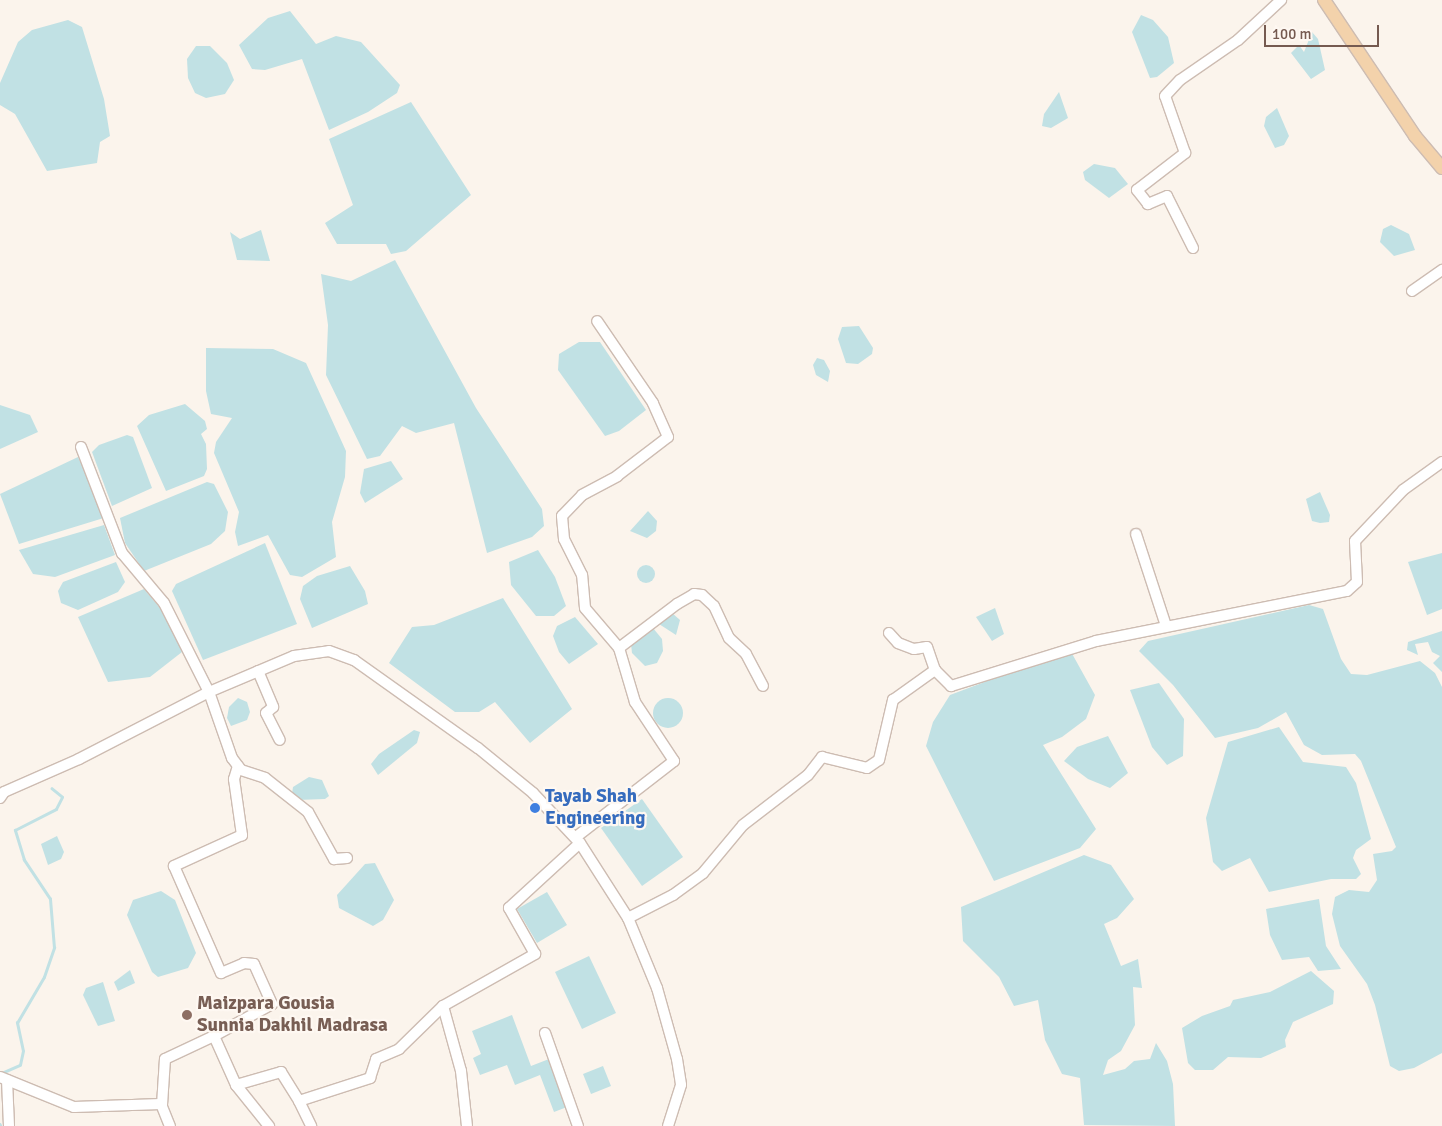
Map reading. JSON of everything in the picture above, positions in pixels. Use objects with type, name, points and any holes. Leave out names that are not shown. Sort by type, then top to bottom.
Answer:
[{"type":"main road","points":[[1324,0],[1415,136],[1442,168]]},
{"type":"street","points":[[1193,248],[1167,196],[1148,204],[1137,190],[1185,153],[1164,96],[1180,80],[1238,40],[1282,0]]},
{"type":"street","points":[[1412,291],[1442,270]]},
{"type":"street","points":[[299,1101],[370,1078],[376,1058],[399,1050],[443,1006],[535,954],[509,908],[578,840],[674,761],[635,702],[618,648],[585,608],[582,575],[566,547],[562,516],[582,494],[617,476],[668,437],[653,403],[597,321]]},
{"type":"street","points":[[81,447],[122,553],[164,603],[209,692],[214,715],[238,766],[265,778],[308,812],[334,859],[347,858]]},
{"type":"street","points":[[889,633],[898,644],[914,649],[927,646],[935,670],[954,685],[1087,643],[1353,588],[1358,569],[1353,552],[1355,541],[1403,490],[1442,462]]},
{"type":"street","points":[[1136,534],[1166,626]]},
{"type":"street","points":[[618,648],[677,604],[694,594],[702,596],[714,606],[729,638],[746,654],[763,686]]},
{"type":"street","points":[[0,798],[4,792],[79,759],[209,692],[294,656],[329,651],[354,660],[478,748],[533,793],[578,840],[628,918],[657,988],[677,1059],[681,1085],[668,1126]]},
{"type":"street","points":[[628,918],[673,895],[703,873],[743,824],[808,775],[822,757],[867,768],[879,760],[893,700],[935,670]]},
{"type":"street","points":[[258,671],[273,707],[266,712],[280,740]]},
{"type":"street","points":[[170,1126],[162,1105],[165,1059],[214,1036],[272,1004],[254,964],[244,963],[221,973],[174,866],[242,835],[234,779],[238,766]]},
{"type":"street","points":[[443,1006],[461,1071],[467,1126]]},
{"type":"street","points":[[545,1033],[578,1126]]},
{"type":"street","points":[[214,1036],[236,1085],[269,1126]]},
{"type":"street","points":[[236,1085],[281,1072],[299,1101],[311,1126]]},
{"type":"street","points":[[9,1126],[4,1078],[74,1107],[162,1105]]},
{"type":"water","points":[[290,11],[316,44],[336,36],[361,42],[400,85],[397,93],[368,112],[329,130],[302,59],[265,70],[252,69],[239,45],[268,18]]},
{"type":"water","points":[[1141,15],[1153,20],[1168,37],[1174,63],[1157,77],[1150,78],[1132,32]]},
{"type":"water","points":[[68,20],[82,27],[104,99],[110,136],[100,142],[97,163],[47,171],[15,114],[0,105],[0,83],[18,42],[32,30]]},
{"type":"water","points":[[1312,32],[1318,39],[1325,70],[1311,79],[1291,53],[1299,45],[1304,52]]},
{"type":"water","points":[[196,46],[210,46],[227,63],[234,80],[225,94],[206,98],[195,93],[188,78],[187,59]]},
{"type":"water","points":[[1059,92],[1068,118],[1051,128],[1042,126],[1044,114]]},
{"type":"water","points":[[411,102],[471,195],[406,251],[391,254],[386,244],[337,244],[325,223],[353,205],[329,139]]},
{"type":"water","points":[[1277,108],[1289,136],[1284,145],[1275,148],[1264,126],[1266,117]]},
{"type":"water","points":[[1094,164],[1115,168],[1128,184],[1109,198],[1085,180],[1083,172]]},
{"type":"water","points":[[1391,225],[1409,234],[1415,250],[1394,256],[1380,242],[1383,229]]},
{"type":"water","points":[[261,230],[270,261],[237,260],[230,232],[240,239]]},
{"type":"water","points":[[395,260],[476,408],[542,509],[544,526],[532,537],[487,553],[454,423],[416,433],[402,426],[380,456],[367,459],[326,375],[328,325],[321,274],[351,281]]},
{"type":"water","points":[[859,326],[873,348],[872,354],[858,364],[846,363],[838,339],[842,327]]},
{"type":"water","points":[[579,342],[600,342],[646,410],[619,431],[605,436],[558,370],[559,354]]},
{"type":"water","points":[[206,348],[273,349],[306,363],[346,451],[345,477],[332,522],[336,557],[302,577],[290,575],[268,535],[238,546],[235,532],[239,512],[214,453],[216,442],[232,418],[211,414],[206,391]]},
{"type":"water","points":[[817,358],[824,360],[830,371],[828,382],[816,375],[813,365]]},
{"type":"water","points":[[185,404],[205,421],[207,429],[201,434],[206,444],[207,469],[204,476],[166,491],[137,426],[149,415]]},
{"type":"water","points":[[0,405],[30,415],[38,432],[0,449]]},
{"type":"water","points":[[127,435],[133,437],[152,488],[112,506],[92,452],[99,445]]},
{"type":"water","points":[[78,457],[107,517],[19,544],[0,494]]},
{"type":"water","points":[[391,461],[403,479],[365,503],[360,493],[364,469]]},
{"type":"water","points":[[207,482],[214,484],[228,512],[225,531],[211,544],[144,571],[125,543],[120,518]]},
{"type":"water","points":[[1320,492],[1330,515],[1329,522],[1320,523],[1312,521],[1306,499]]},
{"type":"water","points":[[648,511],[657,521],[656,531],[647,538],[630,531]]},
{"type":"water","points":[[104,525],[115,555],[55,577],[33,574],[19,550]]},
{"type":"water","points":[[265,543],[297,624],[203,660],[172,591],[176,584]]},
{"type":"water","points":[[538,550],[555,577],[566,606],[554,616],[536,616],[511,585],[509,562]]},
{"type":"water","points":[[1442,553],[1442,609],[1427,615],[1408,562]]},
{"type":"water","points":[[116,562],[125,582],[118,592],[78,610],[61,603],[58,591],[63,582]]},
{"type":"water","points":[[646,565],[652,568],[655,574],[652,580],[646,583],[640,580],[637,574],[640,568]]},
{"type":"water","points":[[350,566],[365,591],[368,604],[312,628],[300,599],[303,586],[317,576]]},
{"type":"water","points":[[144,589],[165,614],[182,652],[150,677],[108,682],[78,617]]},
{"type":"water","points":[[503,598],[572,709],[530,743],[495,702],[479,712],[455,712],[389,663],[412,627],[434,625]]},
{"type":"water","points":[[1309,605],[1323,609],[1341,659],[1351,674],[1367,675],[1420,661],[1435,673],[1442,687],[1442,1053],[1414,1068],[1399,1071],[1390,1066],[1375,1005],[1367,984],[1340,946],[1332,914],[1335,897],[1349,890],[1369,892],[1377,880],[1373,854],[1392,851],[1396,847],[1361,761],[1355,754],[1322,755],[1304,745],[1286,712],[1258,728],[1215,738],[1173,685],[1139,651],[1148,641]]},
{"type":"water","points":[[995,608],[1004,634],[992,641],[976,617]]},
{"type":"water","points":[[672,613],[680,620],[676,635],[659,624]]},
{"type":"water","points":[[575,617],[598,644],[569,664],[559,652],[553,636],[557,626]]},
{"type":"water","points":[[653,628],[662,639],[663,651],[657,663],[645,666],[632,653],[631,644]]},
{"type":"water","points":[[1442,631],[1442,672],[1433,663],[1440,656],[1432,652],[1428,642],[1415,644],[1418,655],[1407,650],[1408,642]]},
{"type":"water","points":[[1070,650],[1095,695],[1086,719],[1062,737],[1043,745],[1096,829],[1080,848],[994,881],[926,746],[933,722],[950,695]]},
{"type":"water","points":[[1159,683],[1184,719],[1183,756],[1167,765],[1152,747],[1130,690]]},
{"type":"water","points":[[238,698],[247,702],[250,712],[247,720],[231,726],[227,718],[229,707]]},
{"type":"water","points":[[668,698],[678,703],[683,713],[678,723],[668,728],[658,723],[653,713],[658,703]]},
{"type":"water","points":[[1279,727],[1303,762],[1346,767],[1356,783],[1371,839],[1356,850],[1353,858],[1361,874],[1356,879],[1331,879],[1269,892],[1250,858],[1222,871],[1213,862],[1206,818],[1228,742]]},
{"type":"water","points":[[414,730],[420,732],[417,743],[378,775],[371,764],[379,754]]},
{"type":"water","points":[[1108,736],[1128,773],[1110,788],[1088,779],[1064,761],[1077,747]]},
{"type":"water","points":[[309,777],[322,780],[329,796],[325,799],[297,800],[292,794],[293,787]]},
{"type":"water","points":[[642,799],[683,857],[642,886],[601,828]]},
{"type":"water","points":[[57,836],[64,852],[61,859],[48,865],[41,844]]},
{"type":"water","points":[[1084,855],[1111,865],[1134,899],[1117,918],[1104,924],[1121,966],[1138,959],[1142,988],[1133,987],[1135,1025],[1121,1051],[1108,1060],[1103,1075],[1125,1069],[1134,1061],[1150,1059],[1156,1043],[1167,1061],[1173,1084],[1175,1126],[1084,1125],[1080,1078],[1062,1074],[1045,1040],[1038,1000],[1014,1006],[999,977],[963,941],[961,907]]},
{"type":"water","points":[[375,863],[394,900],[383,920],[373,926],[339,908],[337,895],[365,864]]},
{"type":"water","points":[[161,891],[175,900],[196,953],[188,968],[158,977],[152,972],[127,915],[133,900]]},
{"type":"water","points":[[547,892],[567,925],[537,943],[517,909]]},
{"type":"water","points":[[1319,899],[1326,946],[1341,969],[1318,971],[1309,957],[1282,960],[1270,935],[1266,909]]},
{"type":"water","points":[[589,956],[616,1013],[582,1029],[555,972]]},
{"type":"water","points":[[130,970],[135,983],[118,991],[114,982]]},
{"type":"water","points":[[1311,971],[1334,991],[1333,1004],[1293,1022],[1285,1040],[1286,1047],[1261,1058],[1228,1057],[1213,1070],[1195,1070],[1188,1063],[1182,1028],[1202,1016],[1230,1006],[1233,1000],[1270,992]]},
{"type":"water","points":[[103,982],[115,1021],[98,1026],[83,995],[86,988]]},
{"type":"water","points":[[512,1015],[531,1066],[549,1059],[567,1107],[554,1112],[540,1075],[515,1085],[507,1065],[480,1075],[473,1058],[481,1054],[472,1031]]},
{"type":"water","points":[[603,1066],[611,1086],[591,1094],[583,1074]]},
{"type":"waterway","points":[[4,1072],[20,1065],[23,1051],[17,1023],[44,977],[54,948],[50,899],[24,860],[15,830],[56,809],[62,797],[52,789]]},
{"type":"place","name":"Tayab Shah Engineering","points":[[535,808]]},
{"type":"place","name":"Maizpara Gousia Sunnia Dakhil Madrasa","points":[[187,1015]]}]
